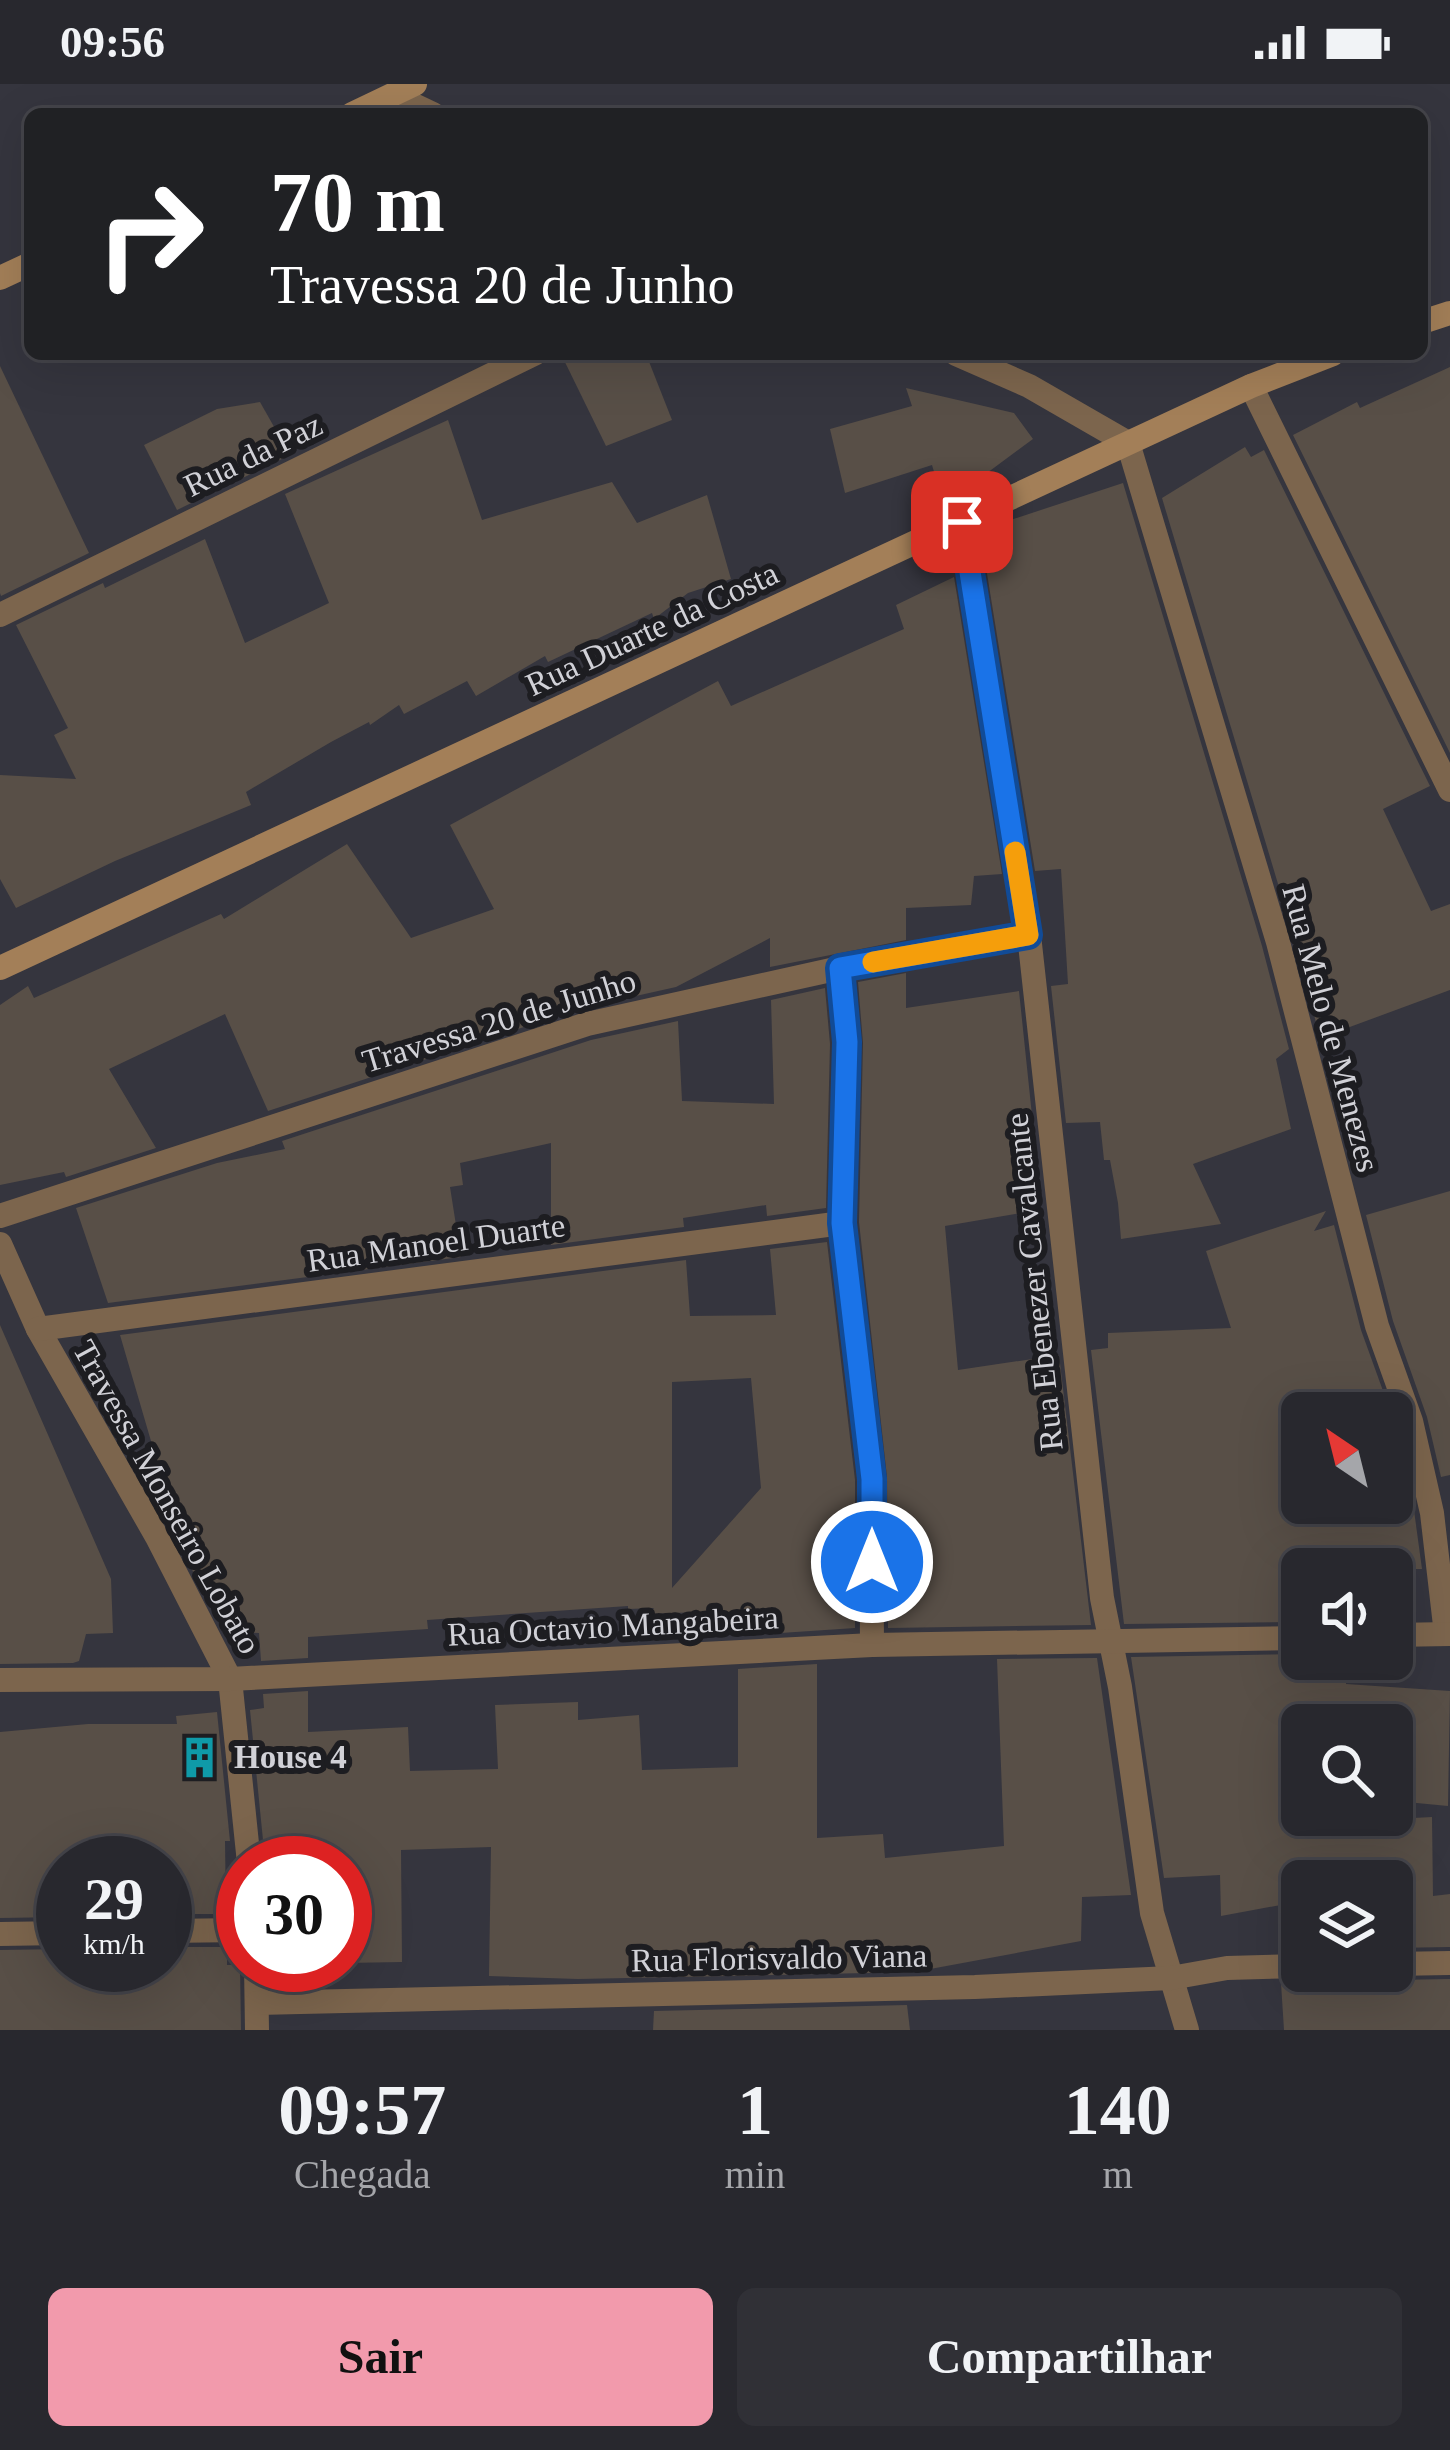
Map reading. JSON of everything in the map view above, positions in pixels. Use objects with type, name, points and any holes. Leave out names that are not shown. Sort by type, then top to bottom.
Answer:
[{"type":"main road","points":[[364,108],[404,89]]},
{"type":"main road","name":"Rua Duarte da Costa","points":[[0,968],[1251,386],[1318,360]]},
{"type":"street","name":"Rua da Paz","points":[[0,615],[522,360]]},
{"type":"street","points":[[970,360],[1029,386],[1128,443]]},
{"type":"street","points":[[1251,386],[1450,790]]},
{"type":"street","name":"Rua Melo de Menezes","points":[[1128,443],[1278,941],[1377,1326],[1411,1420],[1432,1513],[1448,1634]]},
{"type":"street","name":"Rua Ebenezer Cavalcante","points":[[962,522],[1028,935],[1109,1643],[1120,1687],[1152,1913],[1187,2030]]},
{"type":"street","name":"Travessa 20 de Junho","points":[[0,1216],[587,1024],[840,968],[1028,935]]},
{"type":"street","points":[[840,968],[847,1042],[842,1223],[872,1479],[872,1645]]},
{"type":"street","name":"Rua Manoel Duarte","points":[[38,1329],[842,1223]]},
{"type":"street","name":"Travessa Monseiro Lobato","points":[[0,1244],[38,1329],[157,1537],[230,1679],[245,1836]]},
{"type":"street","points":[[1413,1635],[1448,1634]]},
{"type":"street","name":"Rua Octavio Mangabeira","points":[[0,1680],[230,1679],[872,1645],[1281,1639]]},
{"type":"street","points":[[0,1934],[36,1933]]},
{"type":"street","points":[[1413,1964],[1450,1963]]},
{"type":"street","name":"Rua Florisvaldo Viana","points":[[257,2003],[975,1987],[1172,1978],[1227,1968],[1281,1967]]},
{"type":"street","points":[[257,1992],[257,2030]]},
{"type":"building","points":[[564,360],[648,360],[672,420],[606,446]]},
{"type":"building","points":[[0,366],[89,553],[1,596],[0,593]]},
{"type":"building","points":[[1450,367],[1450,753],[1293,435],[1357,402],[1360,408]]},
{"type":"building","points":[[906,388],[1014,413],[1033,439],[956,496],[951,481],[938,485],[932,465],[845,493],[830,429],[912,406]]},
{"type":"building","points":[[260,402],[290,455],[177,510],[144,445],[217,409]]},
{"type":"building","points":[[448,420],[482,520],[612,482],[637,523],[707,495],[731,579],[688,593],[654,619],[652,613],[548,662],[545,656],[476,696],[467,681],[404,714],[399,705],[246,792],[251,805],[16,908],[0,879],[0,775],[76,779],[54,735],[68,728],[16,625],[205,539],[245,643],[329,603],[285,494]]},
{"type":"building","points":[[1245,447],[1251,457],[1264,450],[1430,786],[1383,809],[1431,911],[1450,904],[1450,990],[1320,1038],[1162,498]]},
{"type":"building","points":[[1123,483],[1289,1049],[1276,1059],[1291,1129],[1193,1164],[1221,1224],[1121,1239],[1100,1122],[1066,1123],[1051,986],[1068,984],[1061,869],[1035,871],[980,530]]},
{"type":"building","points":[[954,577],[1002,874],[974,876],[971,905],[906,908],[906,940],[770,967],[770,938],[676,987],[582,1008],[268,1111],[225,1014],[109,1069],[156,1148],[66,1177],[64,1172],[0,1185],[0,1005],[28,986],[34,998],[221,914],[224,919],[347,844],[411,938],[494,909],[450,825],[718,681],[731,706],[904,629],[896,605]]},
{"type":"building","points":[[906,973],[906,1008],[1019,991],[1033,1125],[1015,1126],[1021,1213],[945,1226],[958,1370],[1059,1355],[1091,1625],[888,1628],[887,1477],[859,1222],[863,1043],[858,982]]},
{"type":"building","points":[[825,988],[830,1044],[826,1208],[767,1216],[766,1205],[683,1218],[684,1227],[551,1245],[551,1143],[460,1163],[463,1185],[450,1187],[461,1257],[108,1303],[76,1208],[217,1163],[285,1149],[282,1141],[591,1040],[678,1021],[682,1101],[774,1104],[771,1000]]},
{"type":"building","points":[[1450,1191],[1450,1475],[1441,1477],[1366,1215]]},
{"type":"building","points":[[1326,1211],[1314,1231],[1334,1225],[1361,1330],[1383,1392],[1281,1392],[1281,1524],[1413,1524],[1413,1503],[1422,1569],[1413,1569],[1413,1548],[1281,1548],[1281,1622],[1124,1624],[1091,1350],[1108,1348],[1108,1333],[1231,1328],[1206,1251]]},
{"type":"building","points":[[827,1242],[855,1480],[855,1628],[738,1636],[738,1622],[722,1620],[723,1611],[649,1614],[654,1608],[628,1606],[427,1620],[428,1629],[308,1637],[308,1658],[261,1661],[259,1633],[224,1632],[184,1554],[120,1335],[686,1260],[690,1316],[776,1315],[770,1249]],"holes":[[[751,1378],[761,1488],[672,1588],[672,1382]]]},
{"type":"building","points":[[0,1325],[111,1579],[113,1633],[86,1634],[79,1661],[73,1663],[0,1664]]},
{"type":"building","points":[[1281,1654],[1281,1680],[1346,1680],[1346,1684],[1450,1691],[1448,1806],[1413,1803],[1413,1704],[1281,1704],[1281,1836],[1413,1836],[1413,1818],[1432,1817],[1433,1896],[1450,1894],[1450,1947],[1413,1948],[1413,1860],[1281,1860],[1281,1905],[1221,1916],[1220,1875],[1164,1878],[1131,1657]]},
{"type":"building","points":[[1097,1658],[1131,1895],[1082,1897],[1081,1941],[914,1972],[578,1979],[489,1976],[491,1847],[401,1850],[402,1962],[372,1963],[372,1836],[263,1836],[250,1710],[264,1708],[263,1694],[308,1691],[308,1732],[408,1727],[410,1771],[498,1769],[495,1705],[578,1702],[578,1720],[639,1715],[642,1770],[738,1767],[738,1669],[817,1664],[817,1838],[883,1834],[885,1858],[1004,1846],[997,1659]]},
{"type":"building","points":[[217,1712],[229,1836],[216,1836],[216,1914],[192,1914],[192,1836],[36,1836],[36,1917],[0,1918],[0,1732],[88,1724],[177,1724],[176,1716]]},
{"type":"building","points":[[192,1947],[216,1947],[216,1992],[240,1992],[241,2030],[0,2030],[0,1950],[36,1949],[36,1992],[192,1992]]},
{"type":"building","points":[[1450,1979],[1450,2030],[1284,2030],[1282,1992],[1413,1992],[1413,1980]]},
{"type":"building","points":[[907,2005],[910,2030],[653,2030],[654,2011]]},
{"type":"slow traffic","points":[[873,962],[1028,935],[1015,852]]},
{"type":"place","name":"House 4","points":[[200,1757]]},
{"type":"route","points":[[872,1562],[872,1479],[842,1223],[847,1042],[840,968],[1028,935],[962,522]]}]
